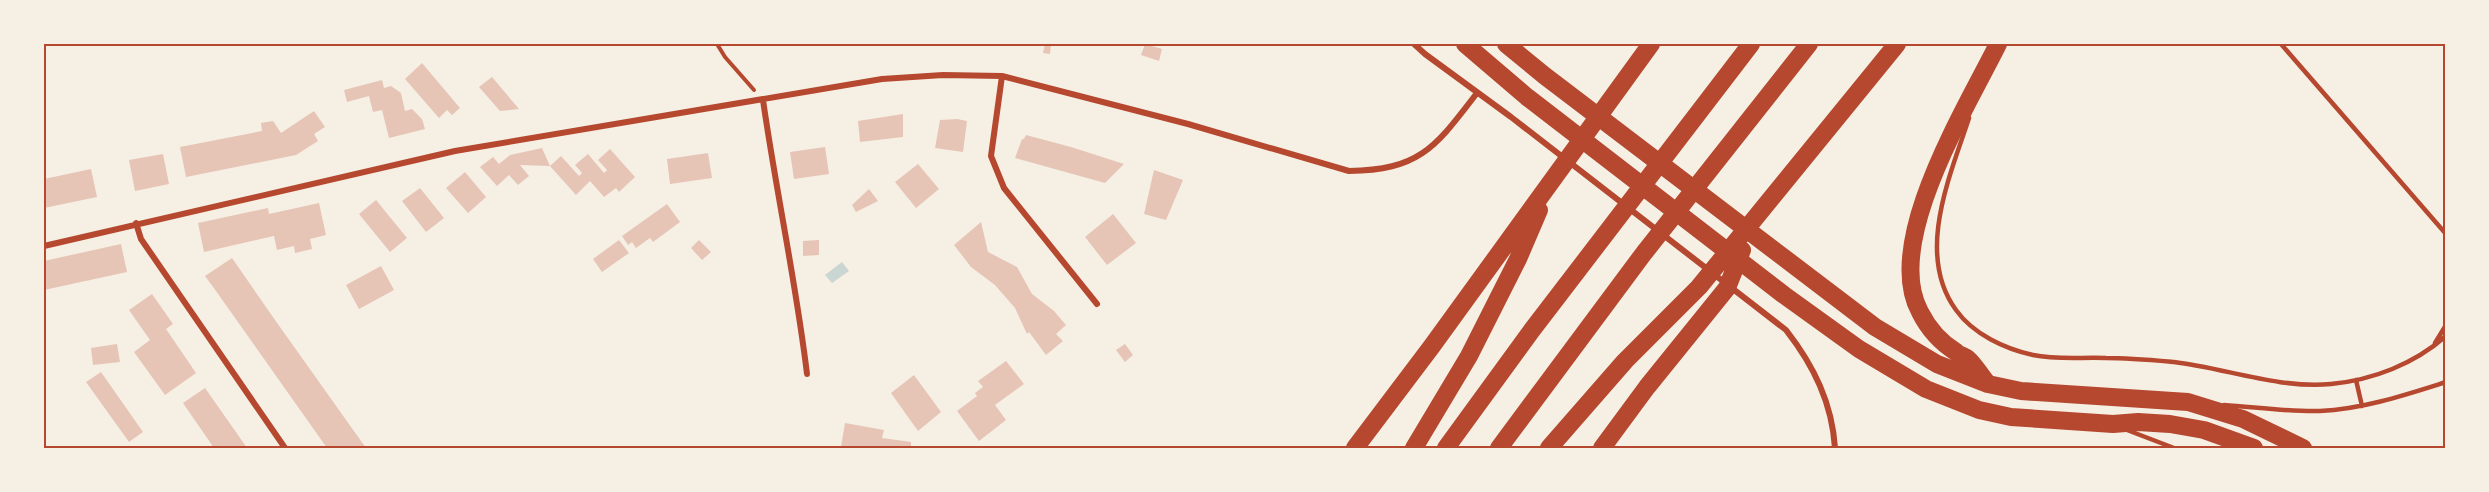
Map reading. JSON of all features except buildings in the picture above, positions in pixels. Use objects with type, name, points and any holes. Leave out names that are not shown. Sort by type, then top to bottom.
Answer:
[{"type":"highway","points":[[1465,44],[1527,97],[1784,295],[1892,371],[1950,399],[1979,410],[2012,417],[2113,424],[2138,422],[2193,428],[2254,448]]},
{"type":"highway","points":[[1506,44],[1801,273],[1875,327],[1937,364],[1988,384],[2021,391],[2188,402],[2243,419],[2303,448]]},
{"type":"highway","points":[[1354,448],[1652,44]]},
{"type":"highway","points":[[1446,448],[1532,330],[1751,44]]},
{"type":"highway","points":[[1500,448],[1644,253],[1809,44]]},
{"type":"highway","points":[[1549,448],[1625,361],[1699,287],[1896,44]]},
{"type":"highway","points":[[1988,384],[1968,359],[1944,343],[1925,322],[1914,296],[1910,268],[1917,219],[1946,147],[1998,44]]},
{"type":"highway","points":[[1414,448],[1468,356],[1518,259],[1552,181]]},
{"type":"highway","points":[[1602,448],[1647,387],[1727,288],[1755,220]]},
{"type":"street","points":[[1414,44],[1786,330],[1812,366],[1830,411],[1835,448]]},
{"type":"street","points":[[44,246],[136,223],[455,152],[882,79],[943,75],[1002,76],[1188,124],[1349,171],[1373,171],[1396,166],[1424,154],[1448,131],[1478,93]]},
{"type":"street","points":[[1002,76],[991,156],[998,176],[1004,188],[1097,304]]},
{"type":"street","points":[[763,100],[785,239],[797,294],[807,374]]},
{"type":"street","points":[[136,223],[141,239],[285,448]]},
{"type":"lane","points":[[2281,44],[2445,234]]},
{"type":"lane","points":[[1982,77],[1947,188],[1938,241],[1938,261],[1947,295],[1956,310],[1969,324],[1996,343],[2033,355],[2176,362],[2298,384],[2329,384],[2356,380],[2404,366],[2445,336]]},
{"type":"lane","points":[[2433,347],[2445,325]]},
{"type":"lane","points":[[2356,380],[2362,406]]},
{"type":"lane","points":[[2188,402],[2307,411],[2362,406],[2445,382]]},
{"type":"lane","points":[[2113,424],[2174,448]]},
{"type":"path","points":[[717,44],[725,57],[763,100]]},
{"type":"shaded area","points":[[842,262],[849,271],[832,283],[825,275]]}]
